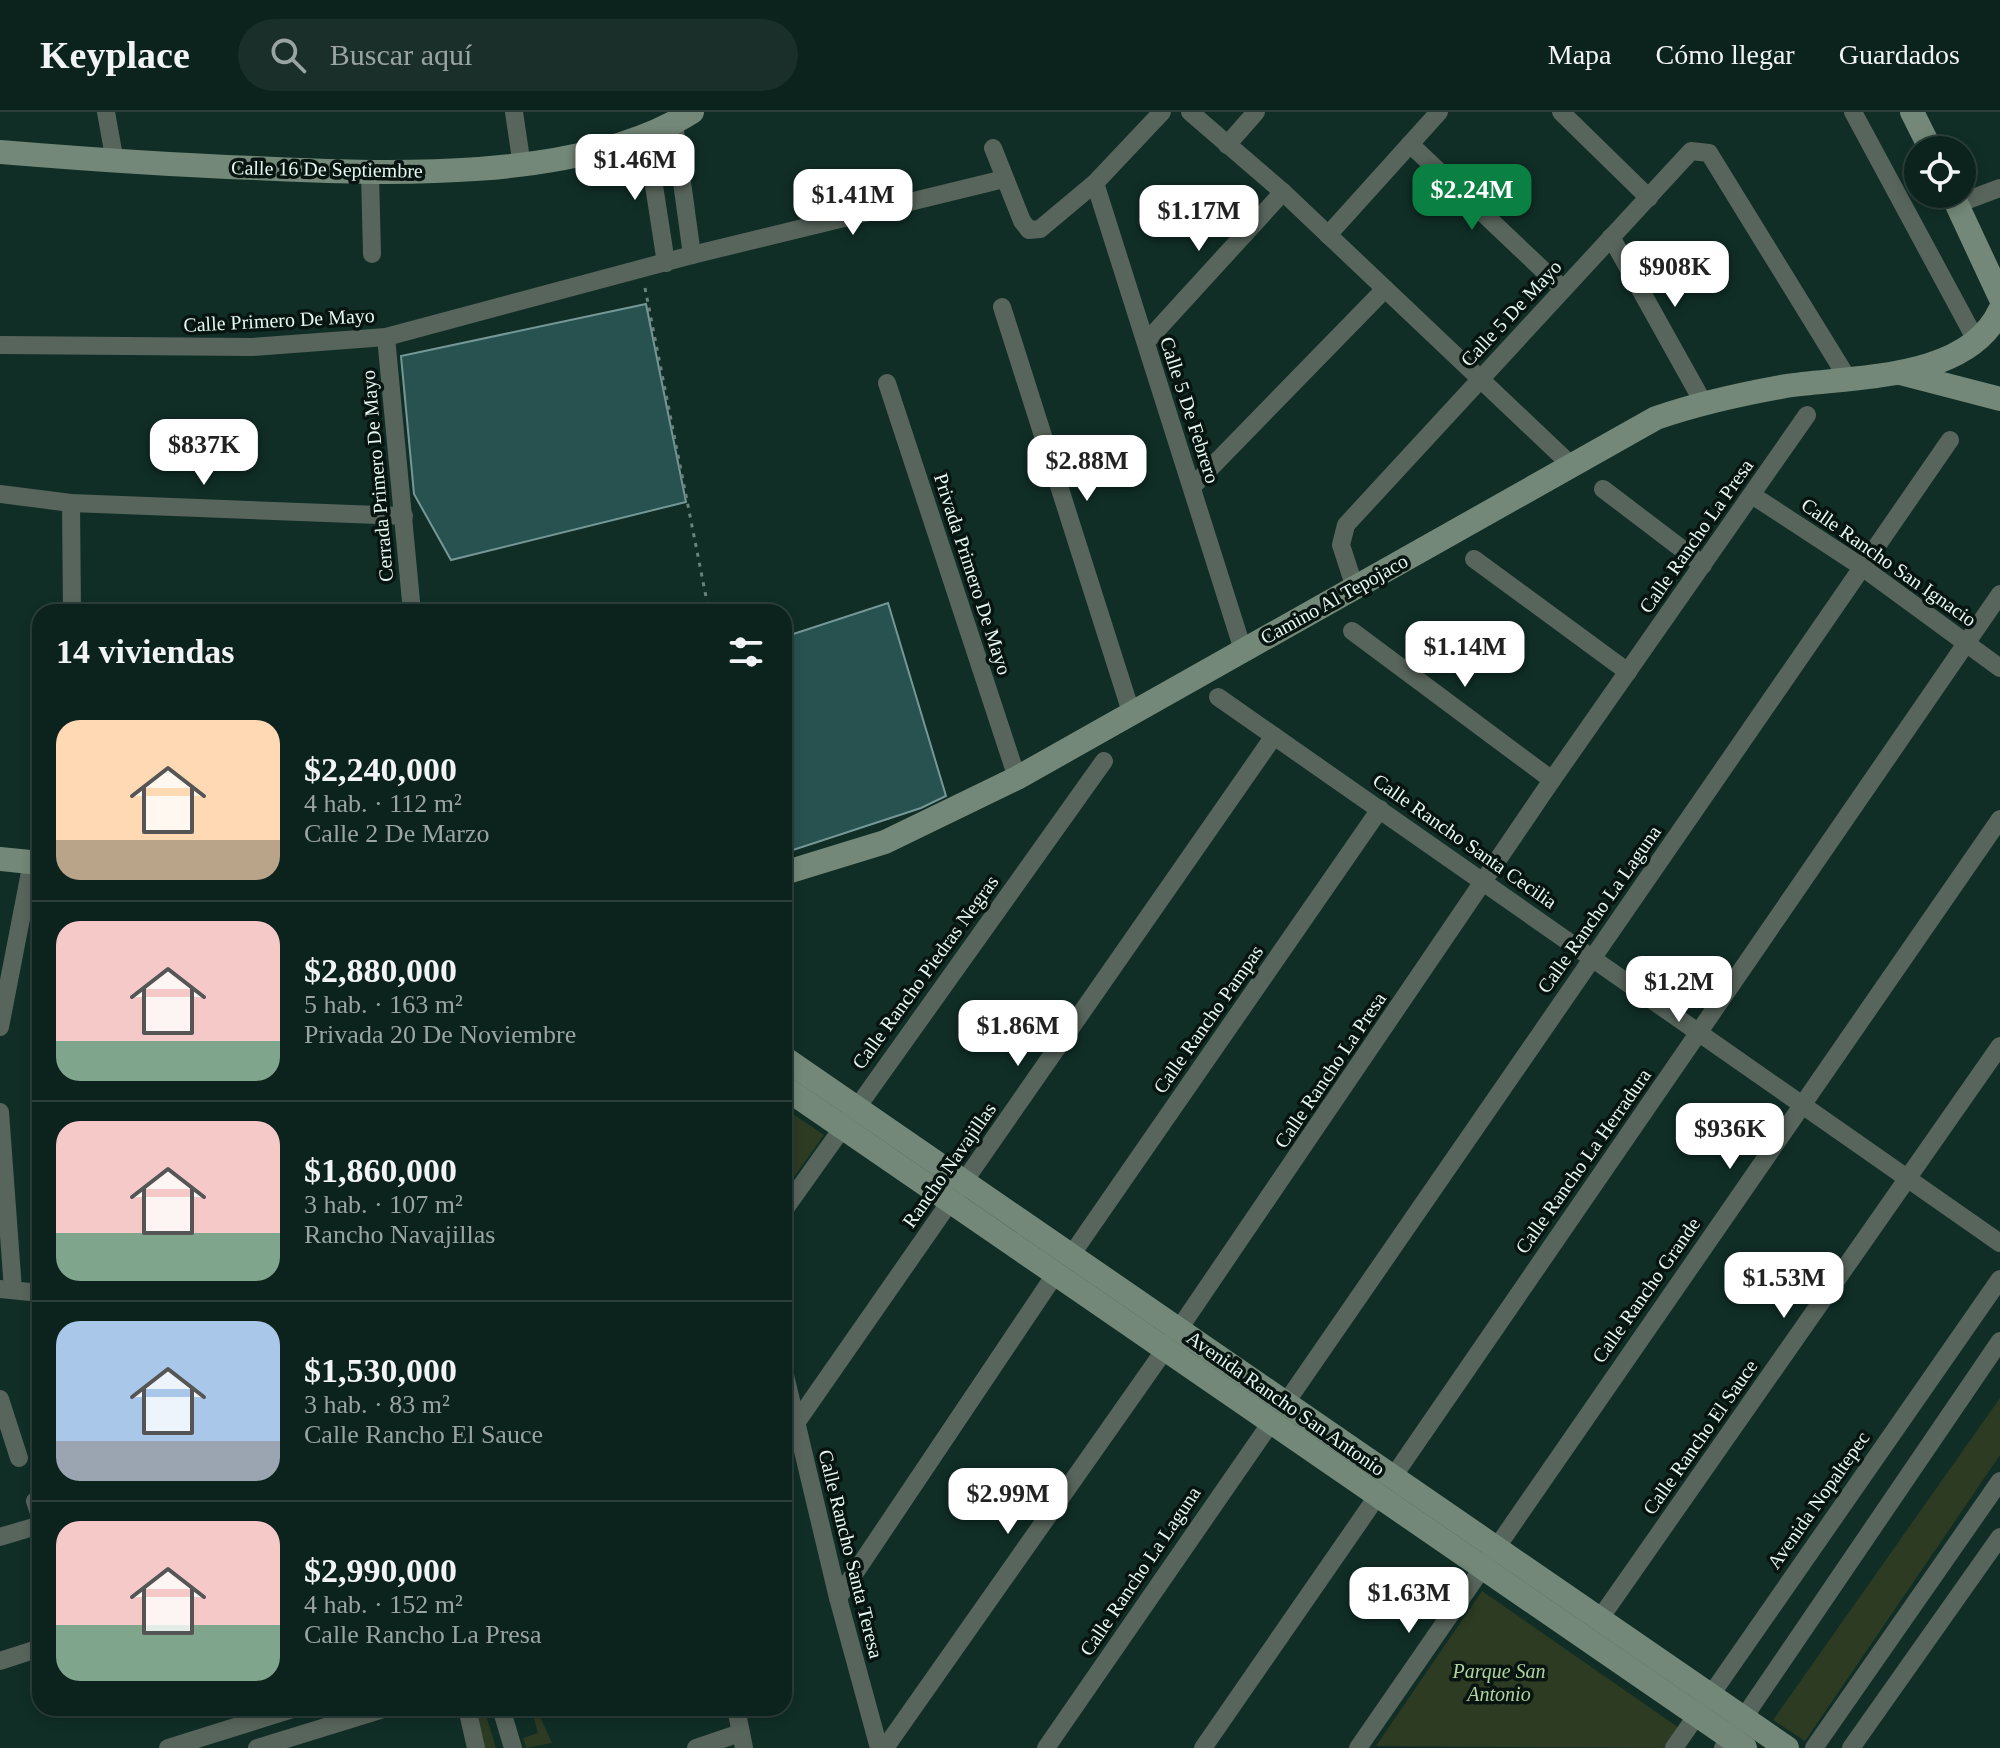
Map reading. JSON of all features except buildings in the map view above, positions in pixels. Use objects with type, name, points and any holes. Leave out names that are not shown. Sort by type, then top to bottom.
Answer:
[{"type":"street","points":[[106,112],[115,162]]},
{"type":"street","points":[[514,112],[522,166]]},
{"type":"street","points":[[993,148],[1029,230],[1040,229],[1095,183],[1162,112]]},
{"type":"street","points":[[1190,112],[1283,192],[1571,465]]},
{"type":"street","points":[[1227,145],[1256,112]]},
{"type":"street","points":[[1328,235],[1439,112]]},
{"type":"street","points":[[1561,112],[1649,198]]},
{"type":"street","points":[[1912,112],[1924,136]]},
{"type":"street","points":[[1857,116],[1977,342]]},
{"type":"street","points":[[683,118],[692,255]]},
{"type":"street","name":"Calle 16 De Septiembre","points":[[0,152],[115,162],[370,174],[522,166],[646,134],[683,118]]},
{"type":"street","points":[[646,134],[666,263]]},
{"type":"street","points":[[1410,144],[1563,289]]},
{"type":"street","name":"Calle 5 De Mayo","points":[[1355,588],[1341,545],[1346,525],[1691,151],[1709,153],[1848,379]]},
{"type":"street","points":[[370,174],[372,254]]},
{"type":"street","name":"Calle Primero De Mayo","points":[[0,345],[252,347],[386,337],[692,255],[1004,179]]},
{"type":"street","name":"Calle 5 De Febrero","points":[[1095,183],[1243,650]]},
{"type":"street","points":[[1976,194],[2000,188]]},
{"type":"street","points":[[1146,342],[1283,192]]},
{"type":"street","points":[[1958,208],[2000,297]]},
{"type":"street","points":[[1611,237],[1703,402]]},
{"type":"street","points":[[1192,487],[1385,289]]},
{"type":"street","points":[[1002,307],[1131,712]]},
{"type":"street","name":"Camino Al Tepojaco","points":[[792,871],[885,842],[1017,778],[1656,418],[1703,402],[1897,373],[1958,354],[1977,342],[1993,326],[2000,310]]},
{"type":"street","name":"Cerrada Primero De Mayo","points":[[386,337],[411,604]]},
{"type":"street","name":"Camino Al Tepojaco","points":[[1897,373],[2000,399]]},
{"type":"street","name":"Privada Primero De Mayo","points":[[887,383],[1017,778]]},
{"type":"street","name":"Calle Rancho La Presa","points":[[882,1748],[1172,1339],[1552,780],[1807,415]]},
{"type":"street","name":"Calle Rancho La Laguna","points":[[1046,1748],[1950,440]]},
{"type":"street","points":[[1603,489],[1703,565]]},
{"type":"street","points":[[0,494],[71,503],[404,516]]},
{"type":"street","name":"Calle Rancho San Ignacio","points":[[1752,495],[1862,567],[2000,668]]},
{"type":"street","points":[[71,503],[72,604]]},
{"type":"street","points":[[1474,559],[1628,672]]},
{"type":"street","name":"Calle Rancho La Herradura","points":[[1203,1748],[2000,594]]},
{"type":"street","points":[[1352,631],[1552,780]]},
{"type":"street","name":"Calle Rancho Santa Cecilia","points":[[1218,697],[1804,1102],[2000,1243]]},
{"type":"street","name":"Rancho Navajillas","points":[[796,1423],[1274,736]]},
{"type":"street","name":"Calle Rancho Piedras Negras","points":[[792,1198],[1104,761]]},
{"type":"street","name":"Calle Rancho Pampas","points":[[1072,1254],[1380,809]]},
{"type":"street","name":"Calle Rancho Grande","points":[[1358,1748],[2000,819]]},
{"type":"street","points":[[0,859],[32,863]]},
{"type":"street","points":[[0,1027],[32,881]]},
{"type":"street","name":"Calle Rancho El Sauce","points":[[1601,1617],[2000,1046]]},
{"type":"street","name":"Avenida Rancho San Antonio","points":[[792,1063],[855,1106],[1056,1273],[1172,1339],[1703,1704]]},
{"type":"street","name":"Avenida Rancho San Antonio","points":[[792,1093],[841,1127],[1072,1254],[1172,1339]]},
{"type":"street","points":[[0,1112],[6,1290],[32,1292]]},
{"type":"street","points":[[838,1598],[1056,1273]]},
{"type":"street","name":"Avenida Nopaltepec","points":[[1674,1748],[2000,1279]]},
{"type":"street","points":[[1736,1738],[2000,1341]]},
{"type":"street","points":[[0,1399],[19,1458]]},
{"type":"street","name":"Calle Rancho Santa Teresa","points":[[792,1406],[838,1598],[882,1748]]},
{"type":"street","points":[[1814,1748],[2000,1481]]},
{"type":"street","points":[[0,1537],[32,1527]]},
{"type":"street","points":[[1851,1748],[2000,1537]]},
{"type":"street","name":"Avenida Rancho San Antonio","points":[[1488,1556],[1601,1617],[1703,1704],[1736,1738],[1787,1748]]},
{"type":"street","points":[[0,1661],[32,1651]]},
{"type":"street","points":[[168,1748],[210,1742],[276,1716]]},
{"type":"street","points":[[257,1748],[361,1716]]},
{"type":"street","points":[[469,1716],[476,1748]]},
{"type":"street","points":[[503,1716],[513,1748]]},
{"type":"street","points":[[696,1748],[742,1741],[737,1716]]},
{"type":"path","points":[[642,269],[707,604]]},
{"type":"green space","points":[[792,1113],[824,1135],[792,1180]]},
{"type":"green space","points":[[2000,1398],[2000,1455],[1805,1741],[1773,1720]]},
{"type":"green space","name":"Parque San Antonio","points":[[1482,1591],[1682,1730],[1670,1748],[1376,1746]]},
{"type":"green space","points":[[486,1716],[496,1748],[482,1748],[472,1721]]},
{"type":"green space","points":[[533,1716],[540,1716],[552,1743],[526,1748],[523,1738],[538,1733]]}]
